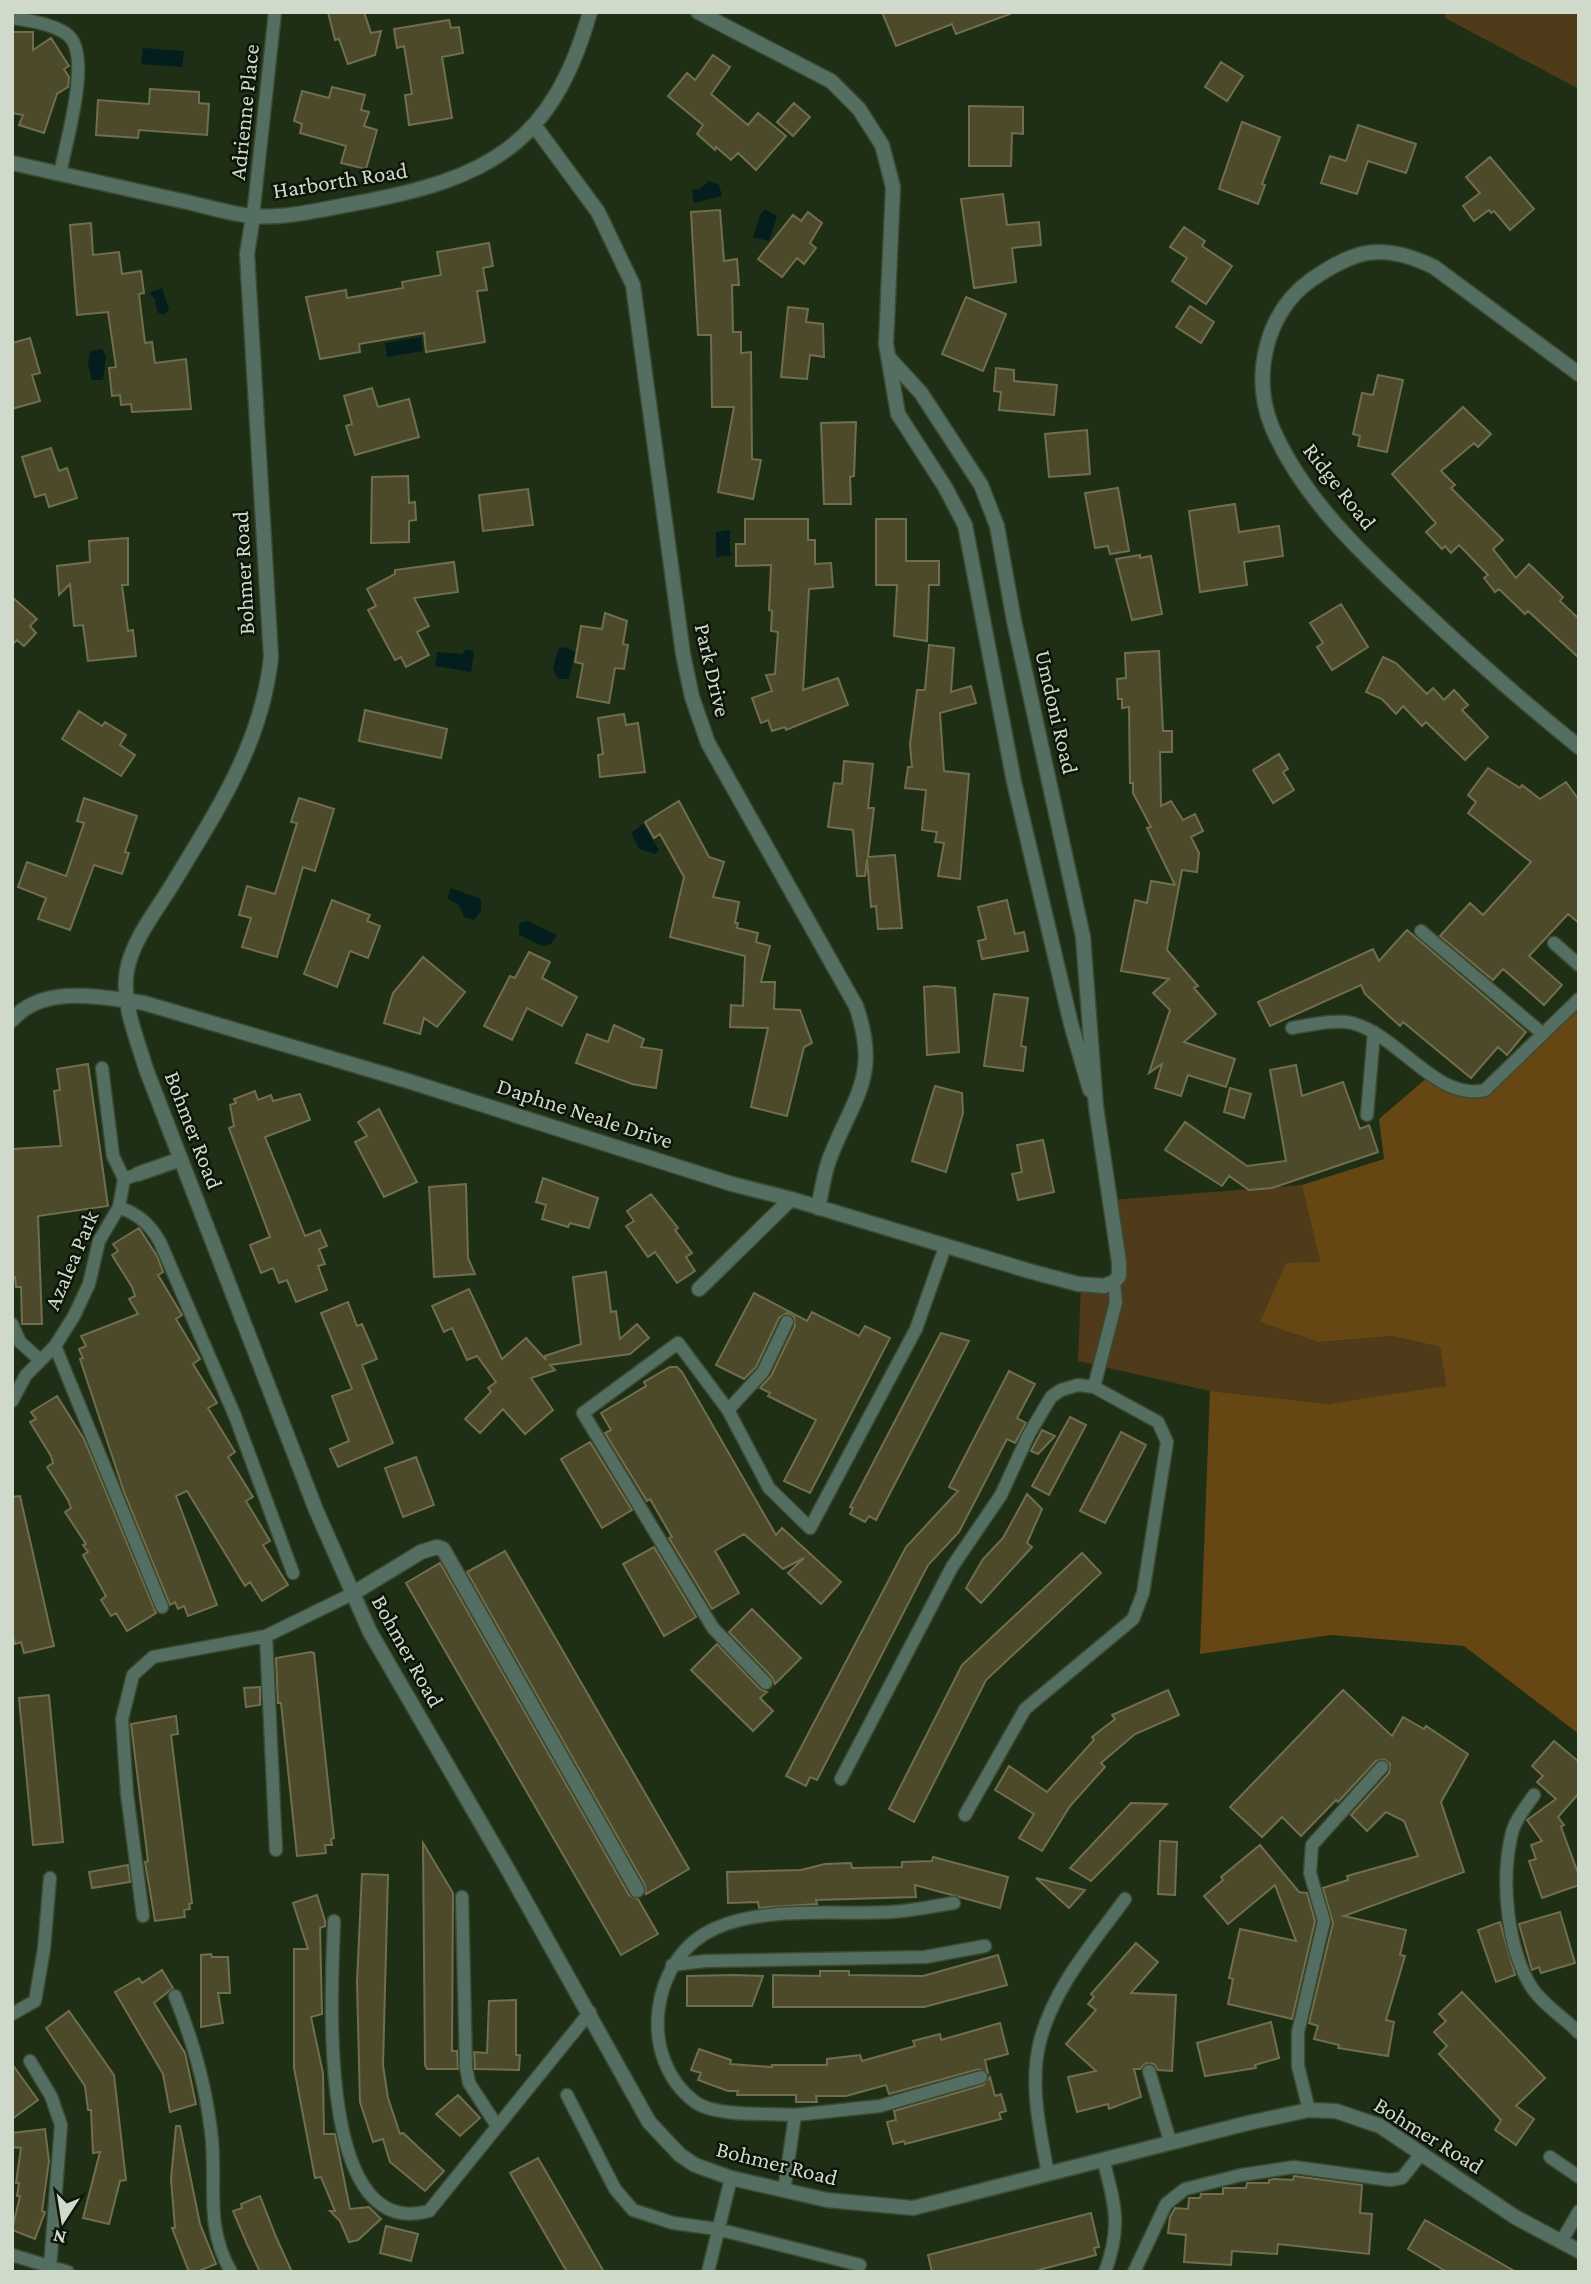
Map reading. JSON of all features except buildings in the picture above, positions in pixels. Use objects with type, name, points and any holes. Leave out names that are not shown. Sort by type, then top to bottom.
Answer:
[{"type":"street","name":"Harborth Road","points":[[12,163],[253,216],[331,208],[418,191],[448,182],[482,165],[518,141],[546,114],[569,75],[590,12]]},
{"type":"street","name":"Umdoni Road","points":[[698,12],[831,81],[859,109],[882,145],[893,187],[886,344],[898,414],[945,487],[965,525],[1020,807],[1071,1024],[1096,1107]]},
{"type":"street","name":"Park Drive","points":[[534,125],[598,212],[633,285],[683,654],[692,697],[708,743],[856,1006],[864,1027],[866,1068],[861,1090],[830,1156],[818,1208]]},
{"type":"street","name":"Bohmer Road","points":[[253,216],[247,254],[271,657],[267,694],[248,752],[231,787],[137,942],[127,972],[127,1001],[146,1069],[316,1510],[352,1594],[394,1676],[590,2012],[649,2122],[665,2142],[695,2165],[731,2178],[861,2205],[914,2208],[1170,2141],[1309,2110],[1353,2115],[1380,2126],[1515,2217],[1579,2251]]},
{"type":"street","name":"Ridge Road","points":[[1579,374],[1434,267],[1413,257],[1362,252],[1344,257],[1293,295],[1275,320],[1269,337],[1263,386],[1271,426],[1307,488],[1332,518],[1381,572],[1500,683],[1579,747]]},
{"type":"street","name":"Umdoni Road","points":[[889,358],[921,393],[981,485],[997,526],[1014,621],[1083,936],[1096,1107],[1119,1262],[1119,1276],[1114,1282]]},
{"type":"street","name":"Daphne Neale Drive","points":[[12,1020],[22,1008],[41,998],[108,998],[181,1012],[732,1184],[791,1199],[1029,1272],[1078,1284],[1104,1286],[1114,1282]]},
{"type":"street","points":[[131,1177],[181,1159]]},
{"type":"street","points":[[699,1289],[791,1199]]},
{"type":"street","points":[[352,1594],[421,1552],[438,1547],[443,1549],[637,1890]]},
{"type":"lane","name":"Adrienne Place","points":[[253,216],[275,12]]},
{"type":"lane","points":[[12,18],[55,29],[69,36],[76,50],[76,91],[60,174]]},
{"type":"lane","points":[[1421,931],[1543,1034]]},
{"type":"lane","points":[[1553,943],[1579,965]]},
{"type":"lane","points":[[1292,1028],[1350,1022],[1374,1032],[1450,1087],[1474,1093],[1485,1090],[1579,999]]},
{"type":"lane","points":[[1367,1115],[1374,1032]]},
{"type":"lane","points":[[102,1068],[113,1156],[131,1177]]},
{"type":"lane","name":"Azalea Park","points":[[12,1401],[26,1375],[55,1346],[74,1316],[89,1284],[99,1241],[119,1207],[131,1177]]},
{"type":"lane","points":[[119,1207],[137,1214],[151,1226],[160,1242],[235,1416],[293,1573]]},
{"type":"lane","points":[[766,1683],[713,1628],[583,1413],[678,1343],[728,1410],[769,1488],[810,1528],[916,1329],[945,1247]]},
{"type":"lane","points":[[1094,1387],[1116,1302],[1114,1282]]},
{"type":"lane","points":[[728,1410],[763,1372],[787,1322]]},
{"type":"lane","points":[[12,1324],[20,1342],[40,1360]]},
{"type":"lane","points":[[55,1346],[162,1607]]},
{"type":"lane","points":[[841,1779],[952,1567],[1001,1495],[1029,1434],[1051,1397],[1061,1390],[1077,1385],[1094,1387],[1158,1422],[1165,1431],[1167,1442],[1143,1593],[1133,1619],[1025,1709],[965,1815]]},
{"type":"lane","points":[[143,1916],[127,1794],[122,1718],[133,1675],[153,1657],[266,1636],[352,1594]]},
{"type":"lane","points":[[266,1636],[276,1850]]},
{"type":"lane","points":[[1309,2110],[1298,2066],[1298,2032],[1324,1921],[1310,1873],[1312,1845],[1382,1767]]},
{"type":"lane","points":[[1534,1795],[1521,1812],[1511,1835],[1506,1913],[1530,1985],[1579,2033]]},
{"type":"lane","points":[[12,2014],[35,2001],[50,1878]]},
{"type":"lane","points":[[462,1897],[466,2067],[469,2083],[498,2126]]},
{"type":"lane","points":[[1048,2174],[1037,2105],[1040,2041],[1071,1971],[1125,1899]]},
{"type":"lane","points":[[954,1903],[895,1912],[758,1917],[716,1927],[690,1943],[672,1965],[656,2011],[658,2036],[674,2076],[696,2102],[722,2111],[795,2115],[880,2106],[981,2077]]},
{"type":"lane","points":[[334,1921],[332,2058],[340,2117],[361,2183],[376,2202],[397,2214],[410,2216],[429,2211],[590,2012]]},
{"type":"lane","points":[[672,1965],[705,1961],[925,1957],[985,1946]]},
{"type":"lane","points":[[175,1996],[198,2054],[211,2133],[211,2202],[215,2232],[231,2272]]},
{"type":"lane","points":[[30,2061],[51,2096],[61,2124],[50,2267]]},
{"type":"lane","points":[[1149,2071],[1170,2141]]},
{"type":"lane","points":[[567,2095],[615,2189],[633,2210],[673,2222],[860,2265]]},
{"type":"lane","points":[[784,2191],[795,2115]]},
{"type":"lane","points":[[1134,2272],[1166,2204],[1185,2189],[1241,2175],[1294,2167],[1390,2180],[1402,2178],[1421,2154]]},
{"type":"lane","points":[[1550,2157],[1579,2177]]},
{"type":"lane","points":[[1103,2159],[1117,2224],[1114,2246],[1105,2272]]},
{"type":"lane","points":[[708,2272],[731,2178]]},
{"type":"lane","points":[[1561,2242],[1579,2211]]},
{"type":"lane","points":[[12,2255],[68,2272]]},
{"type":"shaded area","points":[[1445,12],[1579,12],[1579,89],[1445,18]]},
{"type":"shaded area","points":[[1579,1000],[1579,1734],[1464,1646],[1331,1635],[1200,1654],[1210,1391],[1328,1404],[1446,1386],[1440,1347],[1392,1336],[1319,1342],[1260,1322],[1286,1263],[1320,1262],[1302,1185],[1384,1159],[1379,1119],[1429,1076],[1488,1092]]},
{"type":"shaded area","points":[[1302,1185],[1320,1262],[1319,1342],[1392,1336],[1440,1347],[1446,1387],[1328,1404],[1210,1391],[1078,1361],[1081,1285],[1116,1283],[1111,1200]]},
{"type":"water","points":[[143,48],[184,51],[182,67],[141,64]]},
{"type":"water","points":[[709,181],[719,185],[722,196],[694,203],[692,190],[700,189]]},
{"type":"water","points":[[765,209],[777,216],[769,241],[753,237],[760,215]]},
{"type":"water","points":[[162,288],[169,309],[164,315],[157,312],[155,299],[149,293]]},
{"type":"water","points":[[421,337],[423,351],[387,357],[385,343]]},
{"type":"water","points":[[102,349],[106,356],[103,380],[92,380],[88,365],[90,351]]},
{"type":"water","points":[[730,530],[730,552],[733,555],[716,557],[716,532]]},
{"type":"water","points":[[566,647],[575,652],[569,679],[558,679],[553,669],[558,649]]},
{"type":"water","points":[[466,649],[474,652],[471,672],[435,666],[437,652],[462,654]]},
{"type":"water","points":[[643,824],[659,850],[655,854],[639,849],[631,833]]},
{"type":"water","points":[[451,888],[481,899],[481,911],[474,920],[464,917],[459,905],[447,898]]},
{"type":"water","points":[[527,921],[557,935],[551,944],[543,946],[519,935],[519,923]]}]
